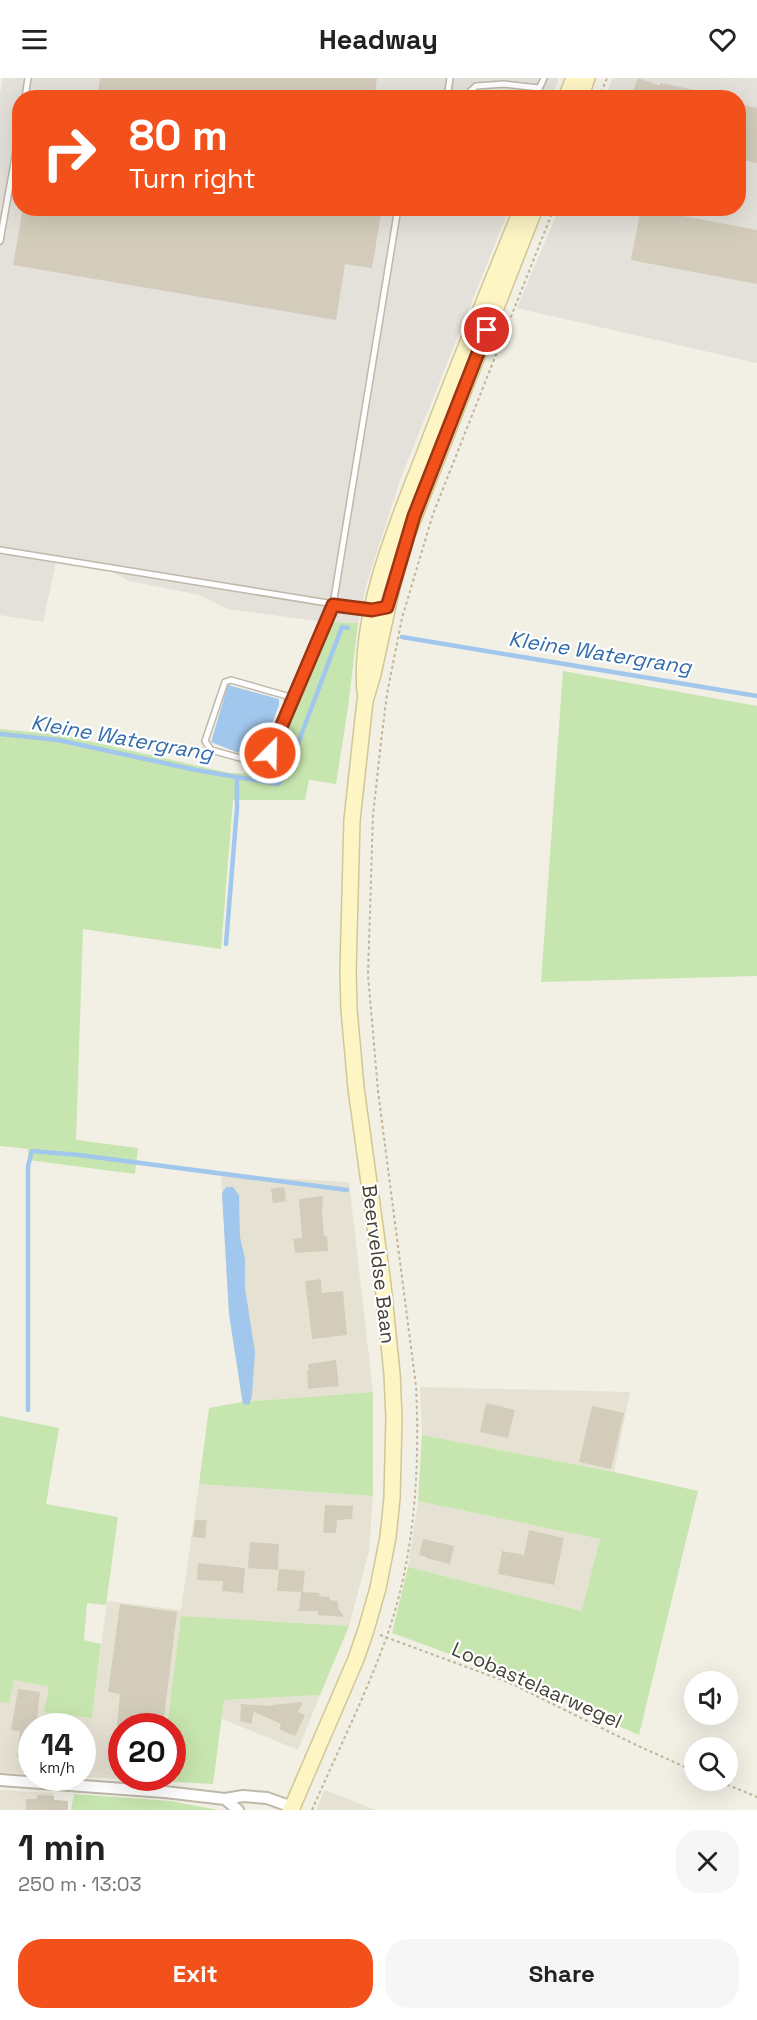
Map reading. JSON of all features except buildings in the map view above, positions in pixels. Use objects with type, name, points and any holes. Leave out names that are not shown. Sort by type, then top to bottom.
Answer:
[{"type":"main road","name":"Beerveldse Baan","points":[[291,1809],[366,1629],[378,1588],[388,1538],[392,1498],[394,1418],[383,1285],[356,1088],[349,1009],[352,820],[365,701],[374,674],[379,608],[396,531],[519,216]]},
{"type":"main road","name":"Beerveldse Baan","points":[[379,608],[420,497],[532,216]]},
{"type":"street","points":[[0,1780],[165,1792],[225,1799],[243,1796],[267,1798],[291,1809]]},
{"type":"street","points":[[225,1799],[238,1810]]},
{"type":"lane","points":[[472,90],[476,86],[504,84],[539,88],[544,78]]},
{"type":"lane","points":[[0,241],[12,174]]},
{"type":"lane","points":[[289,708],[287,696],[231,680],[225,682],[208,729],[205,741],[207,746],[212,750],[248,761],[258,762],[265,759],[270,753],[333,605],[397,216]]},
{"type":"lane","points":[[0,550],[333,605],[379,608]]},
{"type":"path","points":[[312,1810],[372,1675],[386,1637],[405,1567],[414,1500],[419,1431],[416,1386],[378,1091],[368,975],[373,815],[387,694],[402,618],[433,514],[551,216]]},
{"type":"path","name":"Loobastelaarwegel","points":[[366,1629],[510,1683],[684,1766]]},
{"type":"path","points":[[738,1789],[757,1797]]},
{"type":"shaded area","points":[[3,78],[559,78],[555,90],[12,90],[12,216],[506,216],[400,480],[366,586],[358,623],[317,621],[228,609],[200,595],[129,581],[111,571],[56,562],[43,622],[0,615],[0,93]]},
{"type":"shaded area","points":[[613,78],[757,78],[757,363],[517,308],[556,216],[746,216],[746,90],[608,90]]},
{"type":"shaded area","points":[[221,1175],[349,1182],[373,1392],[242,1402],[229,1314]]},
{"type":"shaded area","points":[[420,1387],[630,1392],[614,1472],[422,1435]]},
{"type":"shaded area","points":[[199,1484],[373,1496],[369,1551],[349,1626],[181,1616],[169,1713],[108,1713],[108,1778],[96,1778],[96,1713],[93,1713],[107,1601],[181,1610]]},
{"type":"shaded area","points":[[418,1501],[600,1539],[583,1611],[408,1567]]},
{"type":"shaded area","points":[[13,1680],[49,1687],[45,1712],[53,1713],[18,1713],[18,1774],[0,1773],[0,1702],[9,1703]]},
{"type":"shaded area","points":[[320,1695],[298,1750],[222,1719],[224,1700]]},
{"type":"shaded area","points":[[0,1790],[54,1793],[53,1810],[0,1810]]},
{"type":"shaded area","points":[[325,1790],[376,1810],[316,1810]]},
{"type":"green space","points":[[329,622],[358,623],[336,784],[309,780],[305,800],[233,800],[221,949],[83,929],[76,1140],[138,1148],[135,1174],[28,1160],[28,1149],[0,1146],[0,729],[62,735],[229,773],[270,774]]},
{"type":"green space","points":[[563,671],[757,706],[757,976],[541,982]]},
{"type":"green space","points":[[373,1392],[373,1496],[199,1484],[209,1408],[242,1402]]},
{"type":"green space","points":[[0,1416],[59,1428],[46,1504],[118,1517],[106,1605],[87,1603],[84,1640],[101,1644],[93,1713],[44,1712],[49,1687],[14,1680],[9,1703],[0,1702]]},
{"type":"green space","points":[[422,1435],[614,1472],[698,1491],[639,1735],[490,1669],[392,1633],[408,1567],[582,1611],[600,1539],[418,1501]]},
{"type":"green space","points":[[181,1616],[349,1626],[320,1695],[224,1700],[213,1784],[186,1782],[186,1713],[169,1713]]},
{"type":"green space","points":[[74,1794],[170,1801],[219,1810],[71,1810]]},
{"type":"water","points":[[228,685],[279,699],[279,705],[261,755],[236,752],[211,742]]},
{"type":"water","points":[[226,1187],[233,1187],[239,1195],[240,1237],[245,1259],[245,1288],[255,1352],[252,1396],[249,1405],[243,1404],[229,1314],[222,1193]]},
{"type":"waterway","name":"Kleine Watergrang","points":[[0,734],[58,740],[196,770],[278,784],[286,775],[342,627],[348,628]]},
{"type":"waterway","name":"Kleine Watergrang","points":[[402,637],[757,696]]},
{"type":"waterway","points":[[226,944],[237,808],[237,777]]},
{"type":"waterway","points":[[28,1410],[28,1166],[32,1151],[79,1155],[347,1190]]},
{"type":"route","points":[[270,753],[333,605],[372,610],[387,607],[420,497],[487,330]]}]
